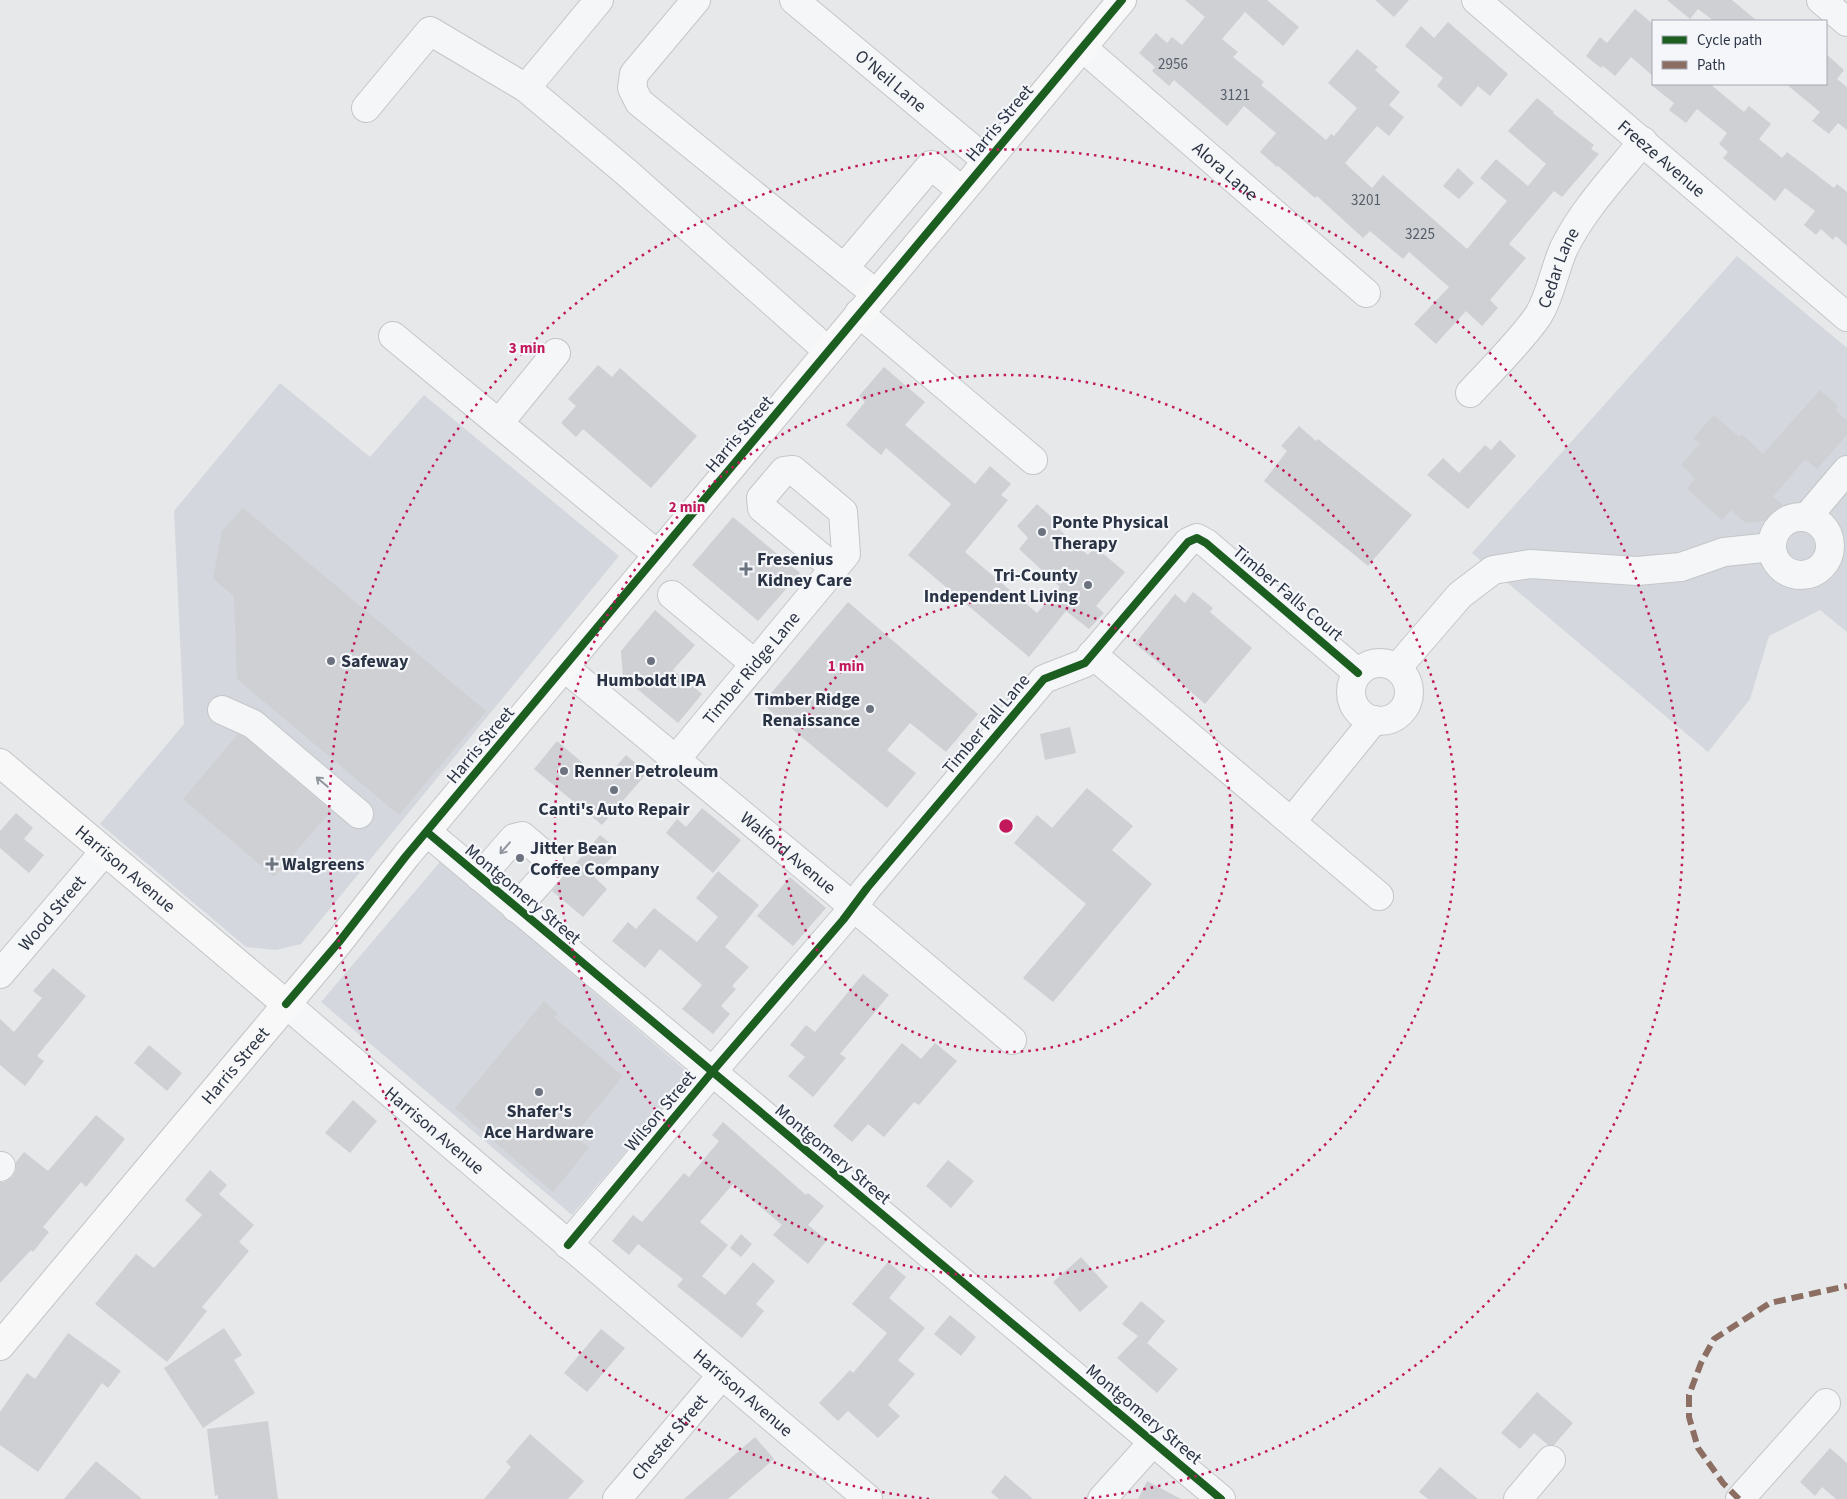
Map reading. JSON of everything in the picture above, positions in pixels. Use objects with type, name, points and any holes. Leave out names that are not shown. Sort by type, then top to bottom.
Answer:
[{"type":"main road","name":"Harris Street","points":[[0,1346],[339,942],[426,832],[1122,0]]},
{"type":"main road","name":"Harrison Avenue","points":[[0,763],[286,1004]]},
{"type":"street","points":[[526,88],[599,0]]},
{"type":"street","points":[[696,0],[634,74],[632,88],[639,102],[844,268],[868,304],[1033,460]]},
{"type":"street","name":"O'Neil Lane","points":[[794,0],[987,161]]},
{"type":"street","name":"Freeze Avenue","points":[[1476,0],[1847,317]]},
{"type":"street","points":[[1821,0],[1847,22]]},
{"type":"street","points":[[366,108],[430,31],[526,88],[626,172],[828,351]]},
{"type":"street","name":"Alora Lane","points":[[1083,48],[1366,293]]},
{"type":"street","name":"Cedar Lane","points":[[1470,394],[1539,314],[1550,290],[1560,258],[1570,238],[1642,141]]},
{"type":"street","points":[[844,268],[931,165],[962,191]]},
{"type":"street","points":[[393,336],[658,555]]},
{"type":"street","points":[[499,423],[556,353]]},
{"type":"street","points":[[1807,517],[1847,470]]},
{"type":"street","points":[[1807,517],[1816,520],[1823,526],[1830,544],[1829,554],[1825,563],[1818,570],[1800,575],[1790,573],[1776,561],[1772,547],[1775,533],[1780,525],[1788,519],[1807,517]]},
{"type":"street","name":"Timber Fall Lane","points":[[853,906],[1044,679],[1085,663],[1188,542],[1197,538]]},
{"type":"street","name":"Timber Falls Court","points":[[1197,538],[1206,543],[1358,673]]},
{"type":"street","points":[[1397,668],[1460,595],[1493,570],[1530,564],[1636,571],[1681,567],[1724,552],[1772,547]]},
{"type":"street","name":"Timber Ridge Lane","points":[[676,759],[840,561]]},
{"type":"street","points":[[672,594],[755,664]]},
{"type":"street","points":[[1092,654],[1379,896]]},
{"type":"street","points":[[1381,663],[1397,668],[1404,675],[1408,684],[1409,694],[1401,712],[1393,718],[1383,720],[1374,720],[1364,716],[1357,710],[1351,691],[1353,681],[1358,673],[1365,667],[1373,664],[1381,663]]},
{"type":"street","name":"Walford Avenue","points":[[564,667],[1012,1040]]},
{"type":"street","points":[[222,710],[252,724],[359,814]]},
{"type":"street","points":[[1292,821],[1374,720]]},
{"type":"street","name":"Montgomery Street","points":[[426,832],[1221,1499]]},
{"type":"street","points":[[480,877],[514,838],[522,836],[549,859],[551,869],[516,908]]},
{"type":"street","name":"Wood Street","points":[[0,974],[104,852]]},
{"type":"street","name":"Wilson Street","points":[[568,1245],[853,906]]},
{"type":"street","name":"Harrison Avenue","points":[[286,1004],[868,1499]]},
{"type":"street","name":"Chester Street","points":[[617,1499],[722,1375]]},
{"type":"street","points":[[1740,1499],[1826,1403]]},
{"type":"street","points":[[1102,1499],[1154,1441]]},
{"type":"street","points":[[1518,1499],[1551,1460]]},
{"type":"shaded area","points":[[1737,256],[1847,348],[1847,632],[1820,610],[1769,636],[1750,699],[1708,752],[1472,553]]},
{"type":"shaded area","points":[[280,383],[370,457],[424,395],[619,556],[301,944],[276,950],[246,947],[100,824],[184,724],[174,511]]},
{"type":"shaded area","points":[[440,862],[691,1075],[572,1215],[321,1002]]},
{"type":"building","points":[[1185,0],[1267,0],[1299,27],[1283,46],[1245,12],[1222,39],[1238,52],[1233,57],[1264,82],[1261,85],[1326,140],[1331,134],[1334,136],[1357,108],[1328,83],[1357,49],[1378,67],[1375,70],[1400,92],[1389,105],[1404,117],[1389,136],[1377,126],[1345,163],[1372,188],[1383,175],[1467,249],[1507,201],[1480,178],[1496,159],[1528,186],[1546,164],[1508,131],[1537,98],[1594,145],[1591,149],[1599,154],[1562,197],[1554,191],[1509,244],[1526,258],[1490,300],[1498,308],[1482,326],[1466,311],[1436,344],[1414,324],[1449,287],[1409,252],[1403,259],[1370,231],[1363,238],[1317,196],[1315,198],[1260,152],[1276,133],[1244,106],[1227,126],[1174,80],[1169,86],[1152,71],[1155,67],[1139,53],[1156,33],[1167,43],[1172,37],[1182,45],[1205,17]]},
{"type":"building","points":[[1375,0],[1409,0],[1394,17]]},
{"type":"building","points":[[1667,0],[1732,0],[1756,20],[1713,20],[1698,9],[1690,19]]},
{"type":"building","points":[[1635,9],[1652,23],[1652,75],[1631,57],[1615,76],[1586,56],[1600,37],[1607,43]]},
{"type":"building","points":[[1448,22],[1508,74],[1490,96],[1478,86],[1461,107],[1437,86],[1443,78],[1405,46],[1421,26],[1434,38]]},
{"type":"building","points":[[1827,55],[1844,70],[1837,79],[1847,87],[1847,130],[1838,123],[1829,134],[1812,121],[1820,112],[1787,85],[1827,85]]},
{"type":"building","points":[[1650,84],[1711,85],[1744,112],[1749,106],[1771,124],[1759,139],[1782,158],[1787,152],[1834,188],[1837,184],[1847,192],[1847,246],[1836,236],[1833,240],[1821,229],[1816,235],[1804,225],[1815,211],[1785,188],[1775,201],[1723,158],[1728,152],[1719,144],[1727,133],[1697,109],[1686,123],[1669,110],[1674,103]]},
{"type":"building","points":[[1458,168],[1474,183],[1459,199],[1443,186]]},
{"type":"building","points":[[598,365],[612,377],[620,368],[697,436],[651,488],[583,429],[576,437],[561,423],[576,406],[568,399]]},
{"type":"building","points":[[884,367],[925,402],[905,425],[975,484],[990,466],[1011,484],[1001,495],[1008,500],[965,552],[1037,613],[1060,587],[1019,549],[1028,538],[1017,526],[1037,504],[1055,520],[1052,523],[1088,555],[1095,547],[1125,572],[1096,606],[1104,613],[1089,629],[1066,611],[1029,657],[908,555],[951,504],[886,448],[881,455],[846,425],[865,402],[859,396]]},
{"type":"building","points":[[1820,390],[1838,406],[1835,410],[1847,421],[1847,435],[1817,469],[1805,459],[1773,497],[1783,505],[1770,520],[1746,523],[1731,510],[1722,520],[1687,489],[1695,478],[1681,465],[1700,443],[1693,438],[1714,415],[1739,437],[1742,434],[1763,454]]},
{"type":"building","points":[[1299,426],[1316,441],[1318,439],[1412,515],[1368,566],[1264,481],[1287,451],[1281,446]]},
{"type":"building","points":[[1500,440],[1516,456],[1468,509],[1427,475],[1443,458],[1459,473],[1485,445],[1491,450]]},
{"type":"building","name":"Safeway","points":[[243,508],[486,711],[399,815],[237,679],[234,596],[213,579],[222,531]]},
{"type":"building","name":"Fresenius Kidney Care","points":[[733,517],[800,573],[758,621],[692,565]]},
{"type":"building","points":[[1193,592],[1213,608],[1210,612],[1252,648],[1205,704],[1174,675],[1135,644],[1175,594],[1185,603]]},
{"type":"building","name":"Timber Ridge Renaissance","points":[[848,602],[978,714],[946,752],[910,723],[887,750],[916,773],[887,808],[762,704]]},
{"type":"building","name":"Humboldt IPA","points":[[655,610],[695,645],[673,670],[702,694],[678,723],[623,677],[621,651]]},
{"type":"building","points":[[1070,727],[1076,753],[1045,760],[1040,734]]},
{"type":"building","points":[[238,734],[245,737],[331,811],[274,877],[183,799]]},
{"type":"building","points":[[557,741],[604,781],[626,755],[647,773],[602,825],[534,769]]},
{"type":"building","points":[[1087,788],[1133,826],[1112,850],[1152,884],[1053,1002],[1023,978],[1086,904],[1014,843],[1037,815],[1052,828]]},
{"type":"building","points":[[702,808],[741,840],[713,873],[666,833],[677,819],[686,827]]},
{"type":"building","points":[[16,813],[33,828],[24,839],[44,855],[29,873],[0,848],[0,831]]},
{"type":"building","points":[[600,835],[618,850],[594,877],[607,889],[583,917],[552,891]]},
{"type":"building","points":[[718,871],[759,905],[725,947],[749,967],[732,986],[736,989],[721,1006],[730,1014],[713,1034],[682,1009],[702,985],[660,949],[645,968],[612,941],[628,922],[636,929],[654,908],[697,942],[718,917],[696,898]]},
{"type":"building","points":[[790,877],[826,908],[793,946],[757,916]]},
{"type":"building","points":[[53,968],[86,996],[37,1056],[44,1061],[25,1086],[0,1065],[0,1019],[14,1032],[42,998],[33,991]]},
{"type":"building","points":[[863,974],[889,995],[840,1054],[846,1058],[813,1097],[788,1076],[805,1057],[790,1045],[806,1025],[815,1032]]},
{"type":"building","name":"Shafer's Ace Hardware","points":[[544,1001],[558,1014],[554,1017],[623,1076],[575,1135],[589,1148],[553,1192],[455,1108]]},
{"type":"building","points":[[902,1043],[921,1059],[935,1043],[957,1061],[919,1105],[914,1102],[884,1137],[868,1124],[852,1142],[833,1126]]},
{"type":"building","points":[[149,1045],[182,1073],[167,1091],[134,1063]]},
{"type":"building","points":[[353,1100],[377,1121],[350,1153],[325,1133]]},
{"type":"building","points":[[96,1115],[125,1139],[86,1187],[81,1182],[43,1227],[49,1232],[33,1252],[31,1250],[0,1283],[0,1182],[4,1182],[12,1177],[16,1170],[16,1162],[24,1152],[48,1171]]},
{"type":"building","points":[[723,1122],[806,1195],[808,1193],[824,1206],[808,1225],[827,1240],[808,1264],[773,1235],[782,1225],[733,1184],[700,1222],[728,1245],[702,1276],[725,1295],[753,1262],[775,1281],[756,1304],[764,1311],[742,1338],[677,1286],[683,1279],[638,1244],[629,1255],[612,1241],[633,1215],[642,1222],[684,1173],[689,1177],[719,1141],[712,1135]]},
{"type":"building","points":[[948,1160],[974,1181],[951,1208],[926,1186]]},
{"type":"building","points":[[210,1170],[227,1185],[219,1194],[254,1225],[239,1242],[249,1251],[202,1307],[207,1311],[167,1362],[95,1304],[136,1254],[154,1268],[202,1215],[185,1200]]},
{"type":"building","points":[[741,1234],[752,1244],[741,1257],[730,1248]]},
{"type":"building","points":[[1081,1257],[1108,1287],[1080,1312],[1053,1282]]},
{"type":"building","points":[[888,1262],[906,1277],[889,1298],[925,1328],[898,1360],[915,1374],[888,1405],[900,1416],[878,1438],[848,1411],[838,1421],[819,1403],[850,1370],[853,1373],[887,1333],[852,1304]]},
{"type":"building","points":[[1141,1301],[1165,1321],[1147,1343],[1178,1369],[1157,1393],[1117,1358],[1138,1336],[1122,1324]]},
{"type":"building","points":[[950,1315],[976,1337],[961,1356],[934,1334]]},
{"type":"building","points":[[224,1328],[242,1355],[234,1360],[255,1393],[203,1428],[164,1368]]},
{"type":"building","points":[[601,1329],[625,1348],[587,1392],[564,1373]]},
{"type":"building","points":[[68,1333],[121,1371],[108,1388],[102,1383],[38,1472],[0,1445],[0,1412],[27,1373],[35,1379]]},
{"type":"building","points":[[1537,1392],[1573,1423],[1554,1445],[1548,1445],[1534,1433],[1520,1449],[1501,1433]]},
{"type":"building","points":[[268,1421],[278,1499],[218,1499],[218,1495],[215,1496],[207,1429]]},
{"type":"building","points":[[530,1434],[584,1481],[568,1499],[484,1499],[511,1467],[506,1462]]},
{"type":"building","points":[[755,1437],[774,1459],[728,1499],[684,1499]]},
{"type":"building","points":[[1830,1448],[1847,1463],[1847,1499],[1836,1499],[1822,1487],[1815,1496],[1800,1482]]},
{"type":"building","points":[[96,1461],[142,1499],[64,1499]]},
{"type":"building","points":[[1440,1467],[1478,1499],[1428,1499],[1419,1492]]},
{"type":"building","points":[[1005,1475],[1033,1499],[999,1499],[991,1492]]},
{"type":"building","points":[[1147,1481],[1181,1499],[1138,1499]]},
{"type":"marked path","points":[[1739,1499],[1723,1483],[1698,1448],[1689,1417],[1689,1395],[1701,1363],[1714,1339],[1770,1303],[1847,1286]]},
{"type":"cycle path","points":[[286,1004],[339,942],[406,856],[1122,0]]},
{"type":"cycle path","points":[[568,1245],[1044,679],[1085,663],[1188,542],[1197,538],[1206,543],[1358,673]]},
{"type":"cycle path","points":[[427,832],[1221,1499]]},
{"type":"place","name":"Ponte Physical Therapy","points":[[1042,532]]},
{"type":"place","name":"Fresenius Kidney Care","points":[[746,569]]},
{"type":"place","name":"Tri-County Independent Living","points":[[1088,585]]},
{"type":"place","name":"Safeway","points":[[331,661]]},
{"type":"place","name":"Humboldt IPA","points":[[651,661]]},
{"type":"place","name":"Timber Ridge Renaissance","points":[[870,709]]},
{"type":"place","name":"Renner Petroleum","points":[[564,771]]},
{"type":"place","name":"Canti's Auto Repair","points":[[614,790]]},
{"type":"place","name":"Jitter Bean Coffee Company","points":[[520,858]]},
{"type":"place","name":"Walgreens","points":[[272,864]]},
{"type":"place","name":"Shafer's Ace Hardware","points":[[539,1092]]}]
